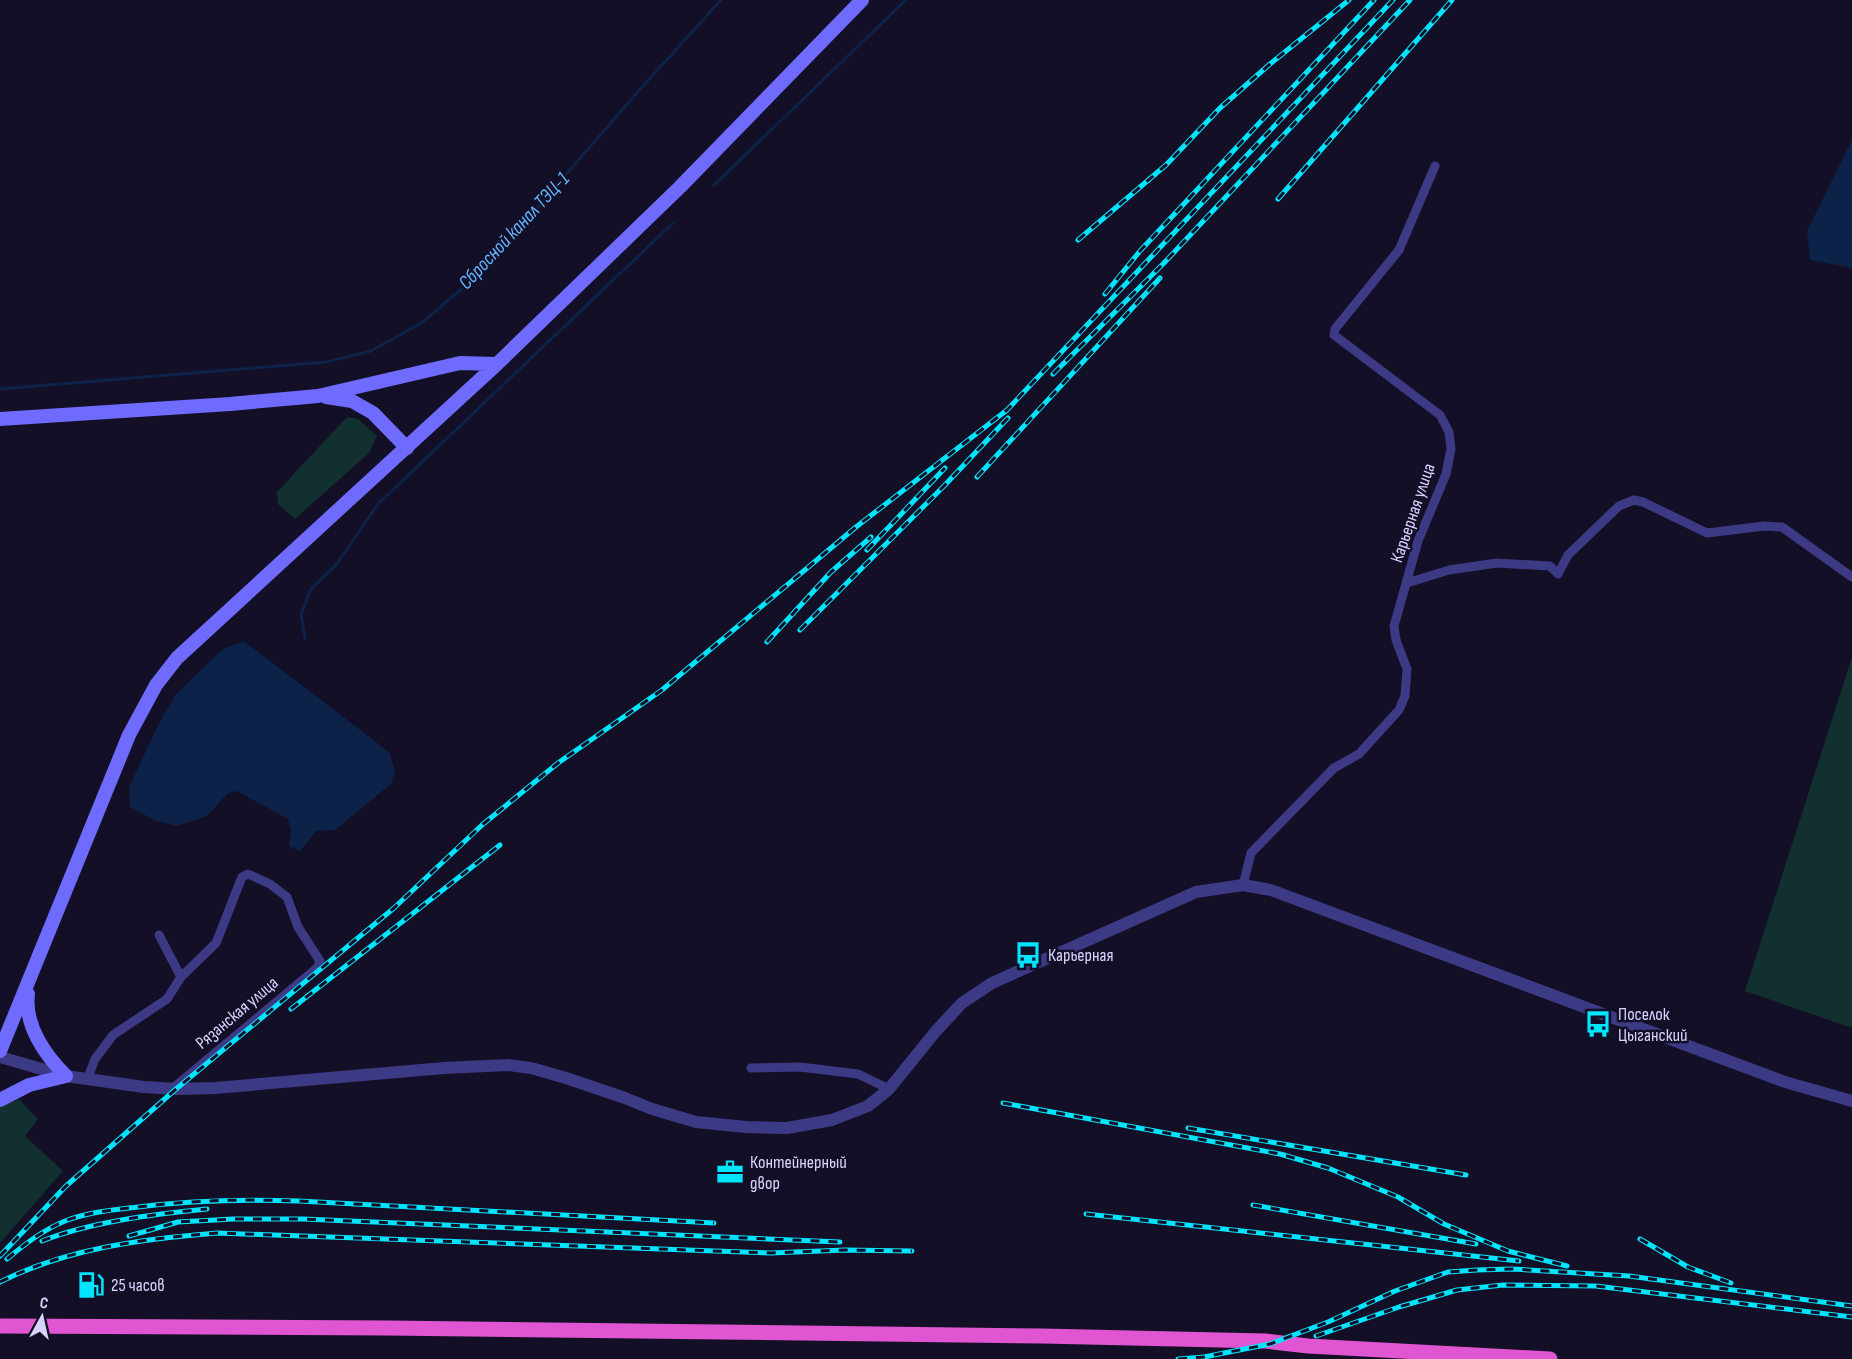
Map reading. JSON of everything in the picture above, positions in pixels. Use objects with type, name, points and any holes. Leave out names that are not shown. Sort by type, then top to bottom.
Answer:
[{"type":"highway","points":[[0,1326],[1042,1336],[1265,1341],[1308,1346],[1550,1359]]},
{"type":"main road","points":[[0,1051],[129,735],[156,685],[177,658],[497,364],[680,187],[861,0]]},
{"type":"main road","points":[[0,419],[219,405],[318,396],[460,363],[497,364]]},
{"type":"main road","points":[[318,396],[352,401],[374,413],[407,448]]},
{"type":"main road","points":[[0,1100],[29,1085],[66,1076],[49,1056],[34,1031],[28,1015],[27,1003],[31,978]]},
{"type":"street","name":"Карьерная улица","points":[[1243,885],[1251,853],[1334,768],[1359,754],[1399,710],[1405,696],[1407,669],[1396,640],[1394,626],[1418,541],[1446,474],[1451,449],[1449,432],[1440,415],[1334,335],[1335,329],[1399,250],[1435,166]]},
{"type":"street","points":[[1407,583],[1449,570],[1497,563],[1550,566],[1557,574],[1568,555],[1619,506],[1634,500],[1643,502],[1707,533],[1764,526],[1782,527],[1852,577]]},
{"type":"street","name":"Рязанская улица","points":[[172,1089],[317,968],[320,961],[298,927],[287,897],[270,884],[248,874],[243,877],[216,943],[181,977]]},
{"type":"street","points":[[0,1057],[87,1080],[172,1089],[215,1088],[453,1067],[508,1065],[531,1068],[566,1078],[696,1122],[787,1128],[832,1120],[868,1106],[889,1089],[962,1003],[992,983],[1196,892],[1243,885],[1271,890],[1785,1082],[1852,1101]]},
{"type":"street","points":[[87,1080],[95,1059],[113,1035],[167,999],[181,977],[159,935]]},
{"type":"street","points":[[751,1068],[800,1067],[858,1074],[889,1089]]},
{"type":"green space","points":[[347,417],[358,419],[377,436],[369,453],[295,519],[278,504],[277,492]]},
{"type":"green space","points":[[1852,657],[1852,1028],[1745,991]]},
{"type":"green space","points":[[19,1099],[38,1119],[25,1136],[63,1171],[0,1243],[0,1106]]},
{"type":"water","points":[[1852,140],[1852,268],[1810,260],[1807,231]]},
{"type":"water","points":[[244,641],[389,752],[395,771],[391,784],[335,830],[316,831],[300,851],[289,846],[291,831],[288,819],[237,791],[228,793],[207,816],[177,826],[156,821],[130,807],[129,787],[158,725],[176,694],[223,649]]},
{"type":"waterway","name":"Сбросной канал ТЭЦ-1","points":[[0,389],[326,362],[371,351],[423,322],[481,272],[721,0]]},
{"type":"waterway","points":[[713,186],[906,0]]},
{"type":"waterway","points":[[305,639],[301,614],[311,589],[336,565],[378,504],[674,222]]},
{"type":"railway","points":[[1078,240],[1166,165],[1220,108],[1349,0]]},
{"type":"railway","points":[[1105,294],[1140,251],[1374,0]]},
{"type":"railway","points":[[0,1256],[66,1186],[176,1089],[394,908],[482,825],[558,763],[662,690],[856,527],[1007,410],[1393,0]]},
{"type":"railway","points":[[1053,374],[1164,263],[1410,0]]},
{"type":"railway","points":[[1278,199],[1452,0]]},
{"type":"railway","points":[[977,477],[1160,278]]},
{"type":"railway","points":[[800,630],[944,486],[1008,418]]},
{"type":"railway","points":[[867,550],[945,468]]},
{"type":"railway","points":[[767,642],[831,572],[871,537]]},
{"type":"railway","points":[[291,1009],[500,845]]},
{"type":"railway","points":[[1003,1103],[1280,1154],[1328,1168],[1398,1197],[1444,1224],[1508,1251],[1567,1266]]},
{"type":"railway","points":[[1188,1128],[1466,1175]]},
{"type":"railway","points":[[7,1259],[42,1233],[74,1218],[110,1210],[198,1201],[299,1201],[714,1223]]},
{"type":"railway","points":[[1253,1205],[1476,1244]]},
{"type":"railway","points":[[42,1241],[102,1224],[145,1216],[207,1209]]},
{"type":"railway","points":[[1086,1214],[1519,1261]]},
{"type":"railway","points":[[129,1236],[178,1222],[303,1219],[840,1242]]},
{"type":"railway","points":[[0,1282],[26,1270],[79,1253],[133,1242],[217,1233],[771,1253],[845,1250],[912,1251]]},
{"type":"railway","points":[[1640,1239],[1688,1267],[1731,1283]]},
{"type":"railway","points":[[1178,1359],[1204,1357],[1270,1344],[1328,1322],[1395,1291],[1448,1272],[1512,1269],[1629,1276],[1852,1306]]},
{"type":"railway","points":[[1316,1336],[1399,1307],[1457,1290],[1503,1285],[1596,1286],[1852,1317]]},
{"type":"place","name":"Карьерная","points":[[1028,955]]},
{"type":"place","name":"Поселок Цыганский","points":[[1598,1024]]},
{"type":"place","name":"Контейнерный двор","points":[[730,1172]]},
{"type":"place","name":"25 часов","points":[[91,1285]]}]
